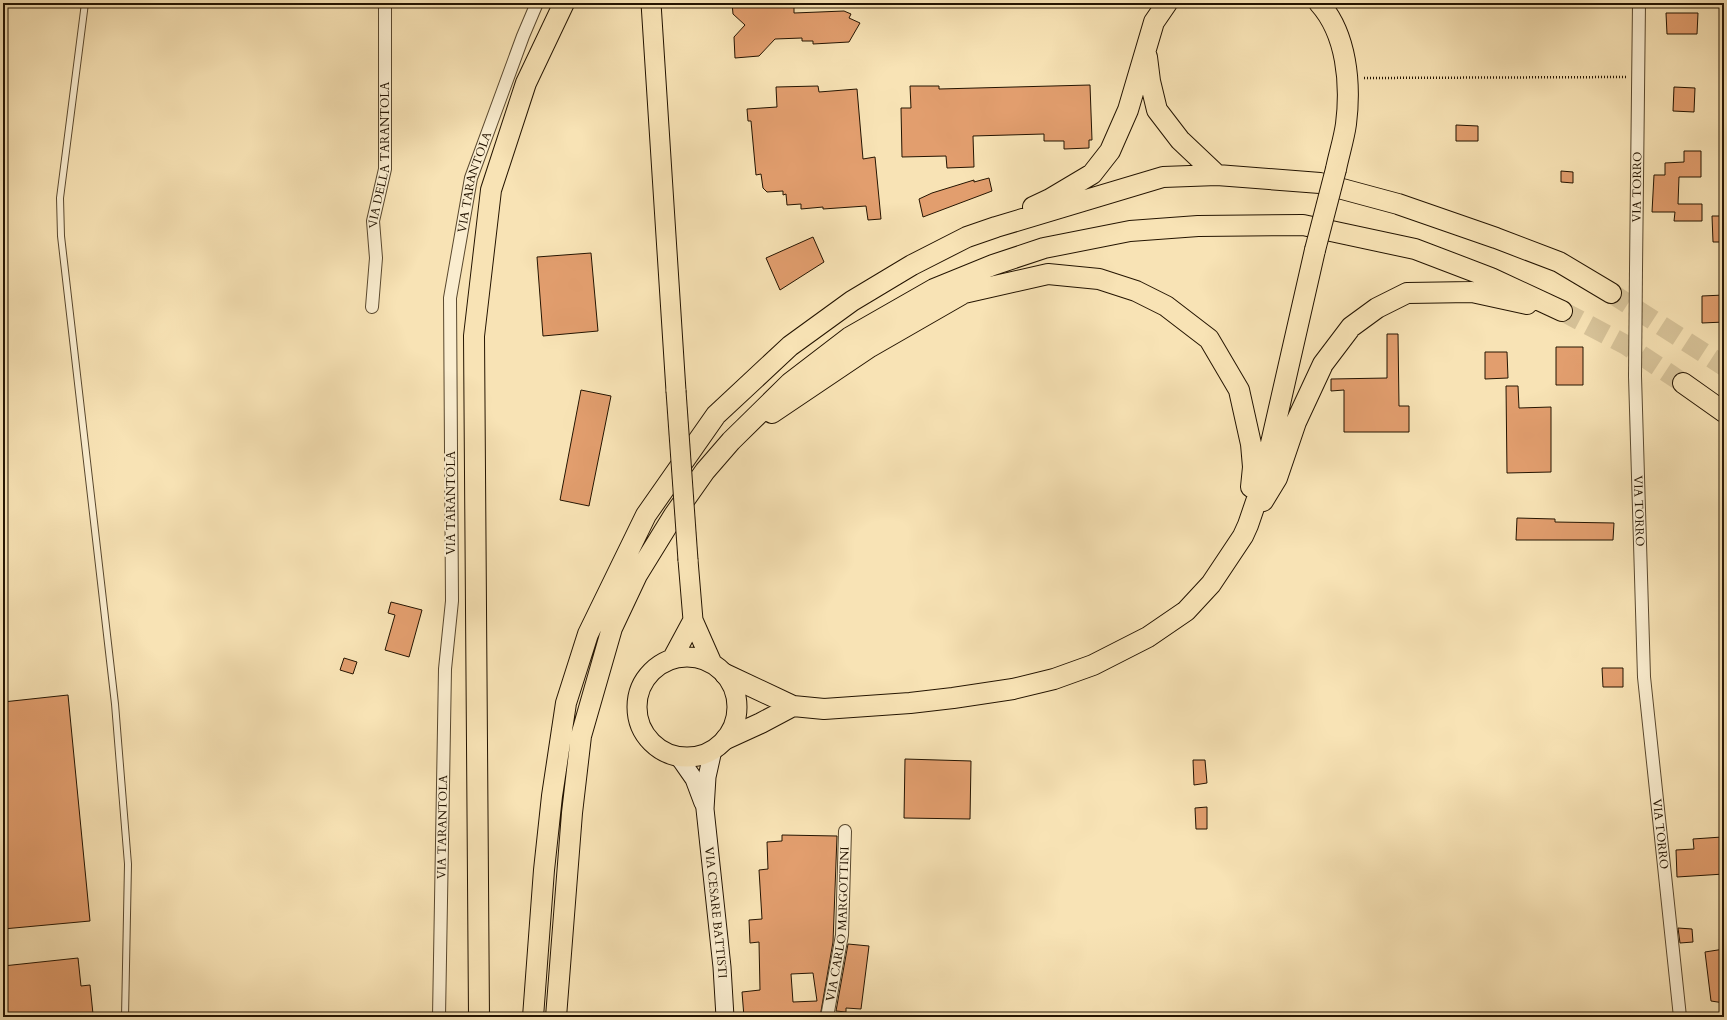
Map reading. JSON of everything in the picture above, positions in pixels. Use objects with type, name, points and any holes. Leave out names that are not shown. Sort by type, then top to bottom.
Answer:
[{"type":"highway","points":[[479,1017],[474,336],[491,190],[526,83],[564,3]]},
{"type":"highway","points":[[996,227],[1019,213],[1050,199],[1092,174],[1110,151],[1128,110],[1154,22],[1167,3]]},
{"type":"highway","points":[[719,669],[793,706],[824,708],[910,703],[1013,689],[1047,681],[1094,665],[1148,637],[1186,611],[1211,584],[1243,536],[1261,487],[1315,250],[1346,124],[1348,74],[1341,42],[1324,8],[1319,3]]},
{"type":"highway","points":[[1146,47],[1150,81],[1157,110],[1180,140],[1217,175]]},
{"type":"highway","points":[[533,1017],[544,870],[552,796],[566,703],[588,634],[646,515],[716,415],[790,346],[852,301],[912,265],[968,237],[996,227],[1163,177],[1217,175],[1320,183],[1398,204],[1496,238],[1559,262],[1611,293]]},
{"type":"highway","points":[[556,1017],[574,798],[581,736],[612,628],[637,575],[674,515],[705,471],[731,441],[790,383],[850,337],[934,289],[993,265],[1044,248],[1130,231],[1198,226],[1304,225],[1415,249],[1491,278],[1562,311],[1472,292],[1407,293],[1377,308],[1351,328],[1323,364],[1296,422],[1277,478],[1248,525]]},
{"type":"highway","points":[[731,441],[870,347],[964,293],[1048,274],[1099,279],[1136,291],[1166,306],[1209,339],[1239,390],[1251,444],[1253,467],[1248,525]]},
{"type":"highway","points":[[1683,382],[1724,412]]},
{"type":"highway","points":[[720,744],[793,706]]},
{"type":"main road","points":[[650,3],[693,620],[719,669],[734,689],[737,706],[734,724],[720,744],[696,756],[678,756],[662,750],[649,740],[640,726],[637,710],[638,693],[645,678],[657,666],[672,659],[692,657],[719,669]]},
{"type":"main road","points":[[672,659],[693,620]]},
{"type":"main road","name":"VIA CESARE BATTISTI","points":[[720,744],[707,776],[705,809],[722,967],[725,1017]]},
{"type":"main road","name":"VIA CESARE BATTISTI","points":[[678,756],[694,779],[705,809]]},
{"type":"street","name":"VIA DELLA TARANTOLA","points":[[372,307],[376,258],[373,221],[385,169],[385,3]]},
{"type":"street","name":"VIA TARANTOLA","points":[[439,1017],[445,669],[452,601],[450,298],[471,178],[523,36],[537,3]]},
{"type":"street","name":"VIA TORRO","points":[[1639,3],[1635,376],[1644,676],[1680,1017]]},
{"type":"street","name":"VIA CARLO MARGOTTINI","points":[[828,1017],[842,935],[845,831]]},
{"type":"lane","points":[[85,3],[60,198],[61,236],[116,719],[128,864],[125,1017]]},
{"type":"path","points":[[1361,78],[1638,76]]},
{"type":"building","points":[[732,3],[767,3],[771,7],[794,6],[794,13],[844,11],[851,14],[849,18],[860,23],[849,42],[813,44],[813,41],[802,41],[802,38],[775,39],[759,56],[735,58],[734,37],[745,25],[733,14]]},
{"type":"building","points":[[1666,13],[1698,13],[1697,34],[1667,34]]},
{"type":"building","points":[[1090,85],[1092,140],[1089,140],[1089,148],[1064,149],[1064,141],[1044,141],[1044,134],[973,136],[974,167],[947,168],[946,156],[902,157],[901,108],[911,108],[910,86],[939,86],[939,89]]},
{"type":"building","points":[[818,86],[819,92],[857,89],[863,159],[875,157],[881,219],[868,220],[866,206],[801,209],[801,204],[787,205],[786,194],[783,195],[783,191],[767,192],[763,188],[761,174],[756,175],[751,121],[748,121],[747,109],[777,107],[776,87]]},
{"type":"building","points":[[1674,87],[1695,88],[1694,112],[1673,111]]},
{"type":"building","points":[[1456,125],[1478,126],[1478,141],[1456,141]]},
{"type":"building","points":[[1684,151],[1701,151],[1701,177],[1679,177],[1678,204],[1702,204],[1702,221],[1674,221],[1675,212],[1652,212],[1654,175],[1665,175],[1665,163],[1684,162]]},
{"type":"building","points":[[1561,171],[1573,172],[1573,183],[1561,182]]},
{"type":"building","points":[[989,178],[992,191],[923,217],[919,199],[932,193],[974,180],[974,182]]},
{"type":"building","points":[[1712,216],[1724,216],[1724,242],[1713,242]]},
{"type":"building","points":[[813,237],[824,262],[780,290],[766,258]]},
{"type":"building","points":[[591,253],[598,331],[543,336],[537,257]]},
{"type":"building","points":[[1724,295],[1724,322],[1702,323],[1702,296]]},
{"type":"building","points":[[1387,334],[1398,334],[1399,406],[1409,406],[1409,432],[1344,432],[1344,390],[1331,391],[1331,379],[1387,378]]},
{"type":"building","points":[[1556,347],[1583,347],[1583,385],[1556,385]]},
{"type":"building","points":[[1485,352],[1507,352],[1508,378],[1485,379]]},
{"type":"building","points":[[1506,386],[1518,386],[1519,408],[1551,407],[1551,472],[1507,473]]},
{"type":"building","points":[[581,390],[611,396],[589,506],[560,500]]},
{"type":"building","points":[[1517,518],[1555,519],[1555,522],[1614,523],[1613,540],[1516,540]]},
{"type":"building","points":[[391,602],[422,610],[409,657],[385,650],[395,615],[388,613]]},
{"type":"building","points":[[344,658],[357,662],[353,674],[340,670]]},
{"type":"building","points":[[1602,668],[1623,668],[1623,687],[1603,687]]},
{"type":"building","points":[[68,695],[90,921],[3,929],[3,702]]},
{"type":"building","points":[[905,759],[971,761],[970,819],[904,818]]},
{"type":"building","points":[[1193,760],[1205,760],[1207,783],[1194,785]]},
{"type":"building","points":[[1207,807],[1207,829],[1196,829],[1195,808]]},
{"type":"building","points":[[782,835],[837,836],[833,942],[820,1017],[744,1017],[742,992],[760,990],[759,942],[750,943],[749,920],[762,919],[759,870],[768,869],[767,842],[782,841]],"holes":[[[813,973],[817,1001],[793,1002],[791,974]]]},
{"type":"building","points":[[1722,837],[1724,874],[1677,877],[1676,850],[1694,849],[1693,839]]},
{"type":"building","points":[[1678,928],[1692,929],[1693,942],[1680,943]]},
{"type":"building","points":[[848,944],[869,946],[861,1009],[846,1008],[846,1012],[836,1011]]},
{"type":"building","points":[[1724,949],[1724,1003],[1711,1001],[1705,952]]},
{"type":"building","points":[[78,958],[81,986],[90,985],[93,1014],[84,1015],[84,1017],[3,1017],[3,966]]},
{"type":"tunnel","points":[[1611,293],[1724,366]]},
{"type":"tunnel","points":[[1562,311],[1626,345],[1683,383]]}]
